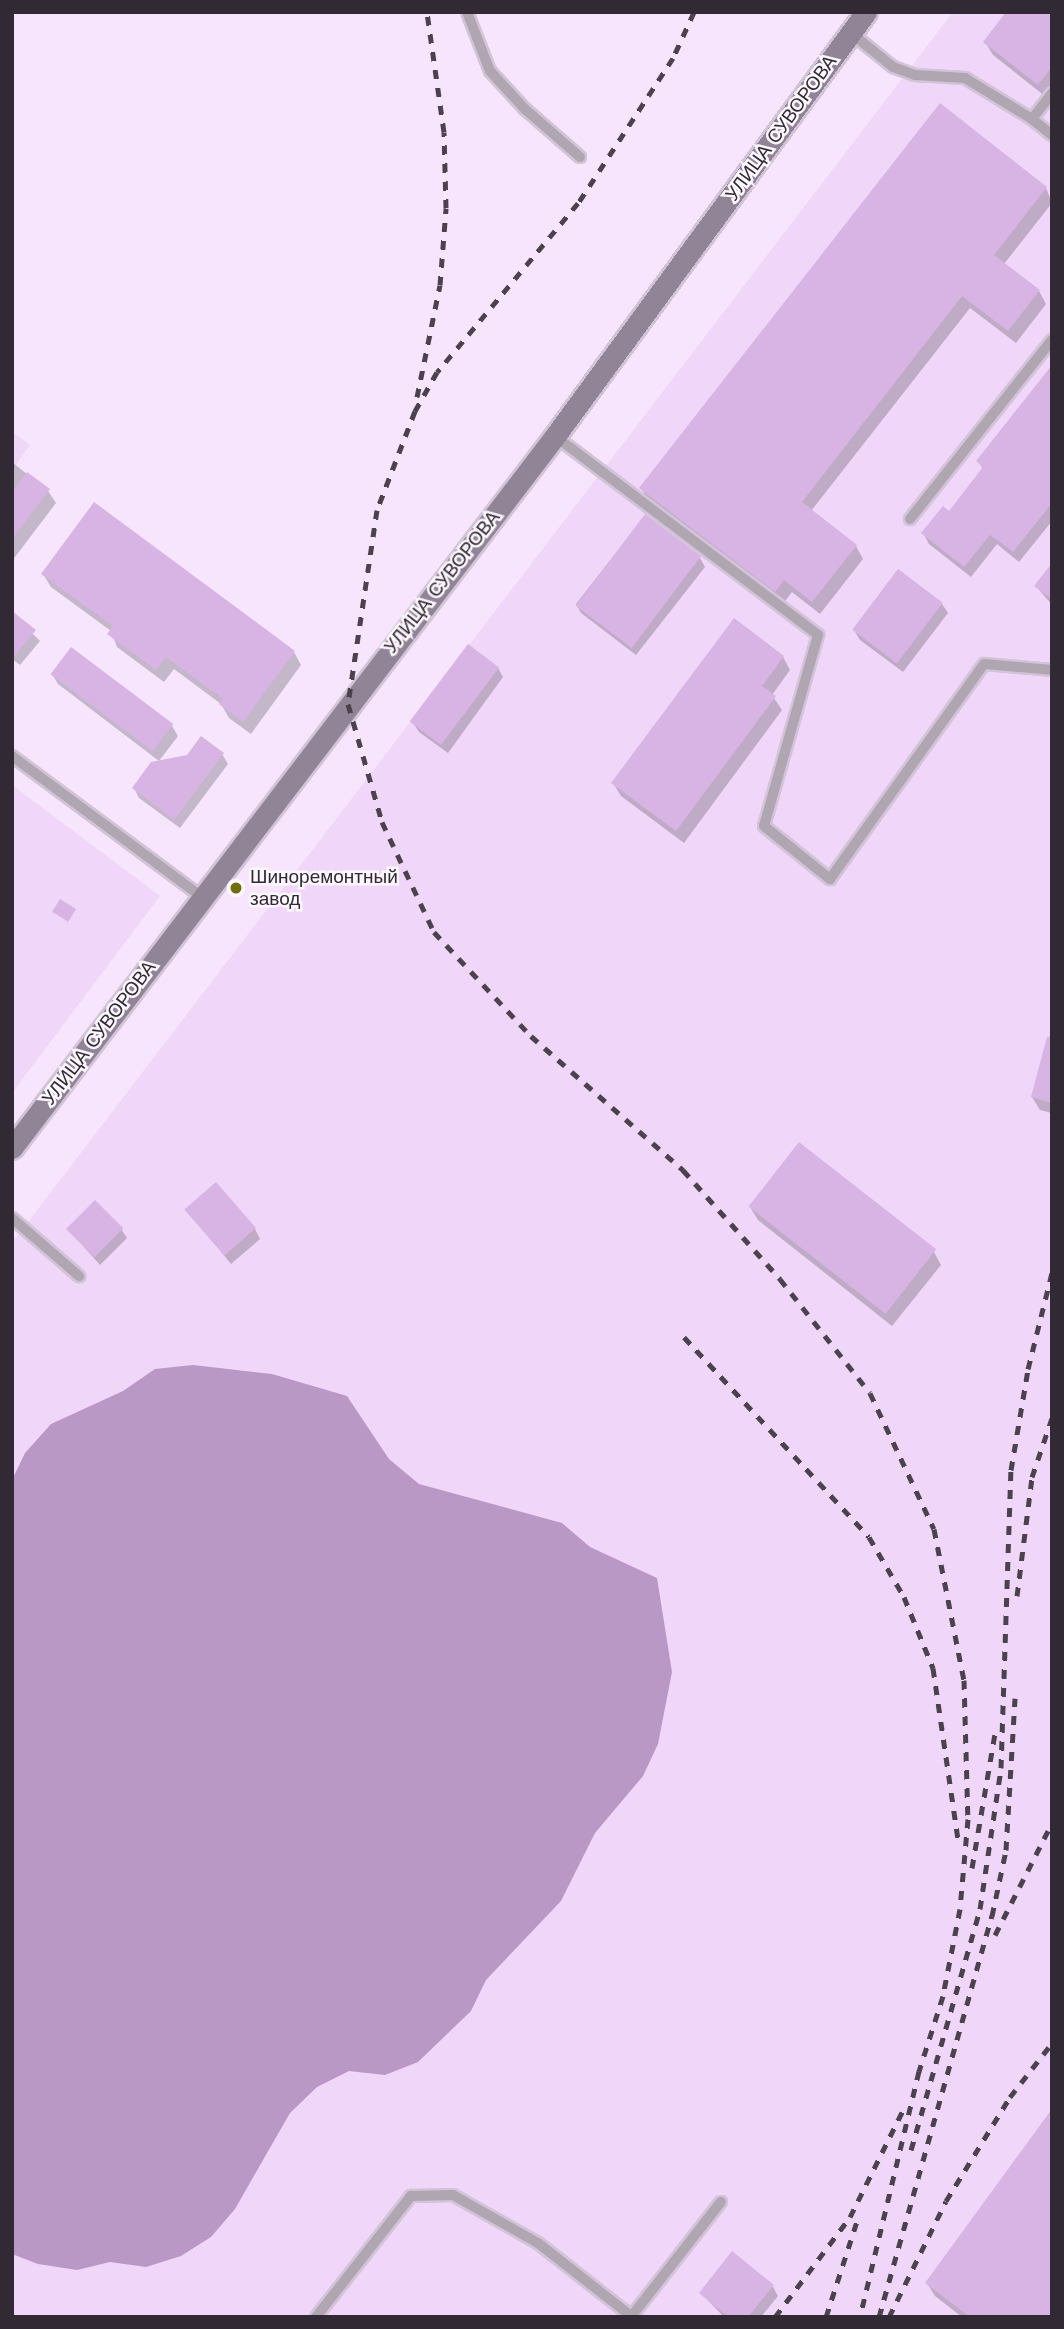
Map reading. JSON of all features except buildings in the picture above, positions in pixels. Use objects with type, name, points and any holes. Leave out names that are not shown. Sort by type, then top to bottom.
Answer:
[{"type":"main road","name":"УЛИЦА СУВОРОВА","points":[[12,1148],[555,436],[866,12]]},
{"type":"lane","points":[[467,12],[490,71],[524,109],[580,157]]},
{"type":"lane","points":[[851,33],[893,67],[915,75],[944,73],[965,78],[1032,118],[1052,135]]},
{"type":"lane","points":[[1032,118],[1052,93]]},
{"type":"lane","points":[[909,519],[1052,340]]},
{"type":"lane","points":[[555,436],[818,635],[764,826],[831,879],[984,664],[1052,670]]},
{"type":"lane","points":[[12,756],[202,897]]},
{"type":"lane","points":[[12,1218],[79,1276]]},
{"type":"lane","points":[[316,2317],[411,2196],[453,2195],[538,2243],[631,2316],[722,2202]]},
{"type":"shaded area","points":[[953,12],[1052,12],[1052,2317],[12,2317],[12,1243]]},
{"type":"shaded area","points":[[12,432],[30,445],[12,470]]},
{"type":"shaded area","points":[[12,785],[160,896],[12,1093]]},
{"type":"shaded area","points":[[193,1365],[272,1374],[347,1396],[389,1459],[419,1484],[562,1523],[590,1547],[657,1578],[672,1672],[658,1744],[643,1776],[595,1833],[561,1901],[486,1980],[471,2011],[418,2062],[385,2075],[349,2071],[317,2087],[290,2113],[235,2209],[211,2237],[181,2256],[146,2267],[110,2262],[77,2270],[38,2264],[12,2254],[12,1480],[25,1453],[51,1424],[123,1391],[155,1369]]},
{"type":"railway","points":[[417,397],[440,285],[446,208],[444,132],[427,12]]},
{"type":"railway","points":[[694,12],[673,58],[578,203],[437,372],[415,411],[377,510],[348,704],[382,822],[434,932],[531,1036],[683,1170],[780,1279],[870,1393],[934,1529],[964,1680],[968,1819],[960,1909],[943,1996],[919,2071],[860,2317]]},
{"type":"railway","points":[[911,2150],[980,1909],[1001,1768],[1011,1470],[1028,1369],[1052,1273]]},
{"type":"railway","points":[[684,1337],[869,1537],[904,1597],[933,1668],[958,1839]]},
{"type":"railway","points":[[1017,1596],[1032,1477],[1052,1418]]},
{"type":"railway","points":[[879,2317],[992,1916],[1006,1850],[1015,1698]]},
{"type":"railway","points":[[972,1868],[995,1734]]},
{"type":"railway","points":[[995,1935],[1052,1823]]},
{"type":"railway","points":[[889,2317],[946,2201],[1010,2097],[1052,2043]]},
{"type":"railway","points":[[775,2317],[850,2217],[903,2110]]},
{"type":"railway","points":[[826,2317],[859,2215]]},
{"type":"place","name":"Шиноремонтный завод","points":[[236,888]]}]
